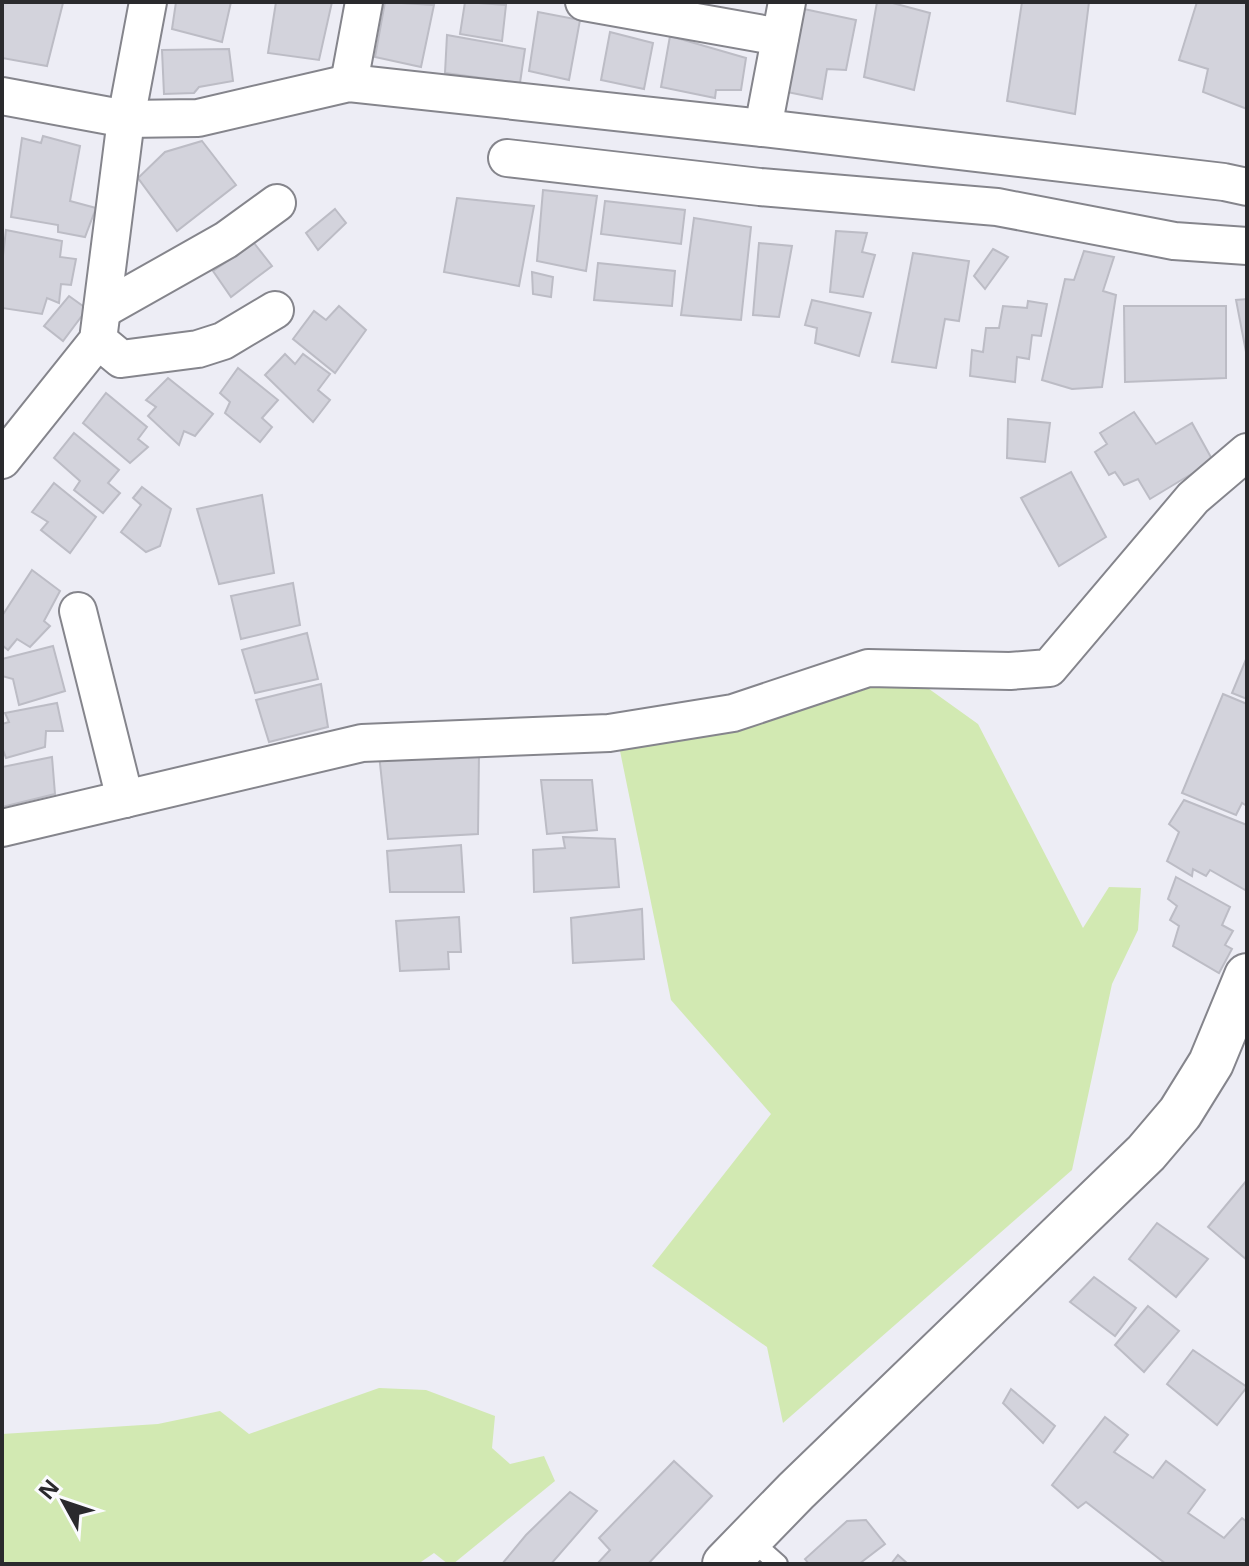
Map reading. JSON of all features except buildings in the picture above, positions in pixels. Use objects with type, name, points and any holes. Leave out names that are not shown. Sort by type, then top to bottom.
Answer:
[{"type":"street","points":[[148,2],[126,119],[100,325],[121,359],[198,349],[223,341],[275,310]]},
{"type":"street","points":[[349,83],[364,2]]},
{"type":"street","points":[[584,2],[780,37]]},
{"type":"street","points":[[763,128],[787,2]]},
{"type":"street","points":[[2,96],[126,119],[198,118],[349,83],[763,128],[1247,187]]},
{"type":"street","points":[[507,158],[760,187],[997,207],[1174,241],[1247,246]]},
{"type":"street","points":[[2,460],[100,325],[277,203]]},
{"type":"street","points":[[2,828],[362,743],[609,733],[733,713],[868,668],[1010,671],[1049,668],[1193,498],[1247,452]]},
{"type":"street","points":[[78,611],[125,799]]},
{"type":"street","points":[[751,1556],[1146,1153],[1180,1113],[1211,1063],[1247,976]]},
{"type":"green space","points":[[911,676],[978,724],[1083,928],[1109,887],[1141,888],[1138,930],[1112,984],[1072,1170],[783,1423],[767,1347],[652,1266],[771,1114],[671,1000],[620,751]]},
{"type":"green space","points":[[379,1388],[426,1390],[495,1416],[492,1448],[510,1464],[544,1456],[555,1481],[453,1564],[448,1564],[434,1553],[418,1564],[2,1564],[2,1434],[158,1424],[220,1411],[249,1434]]}]
